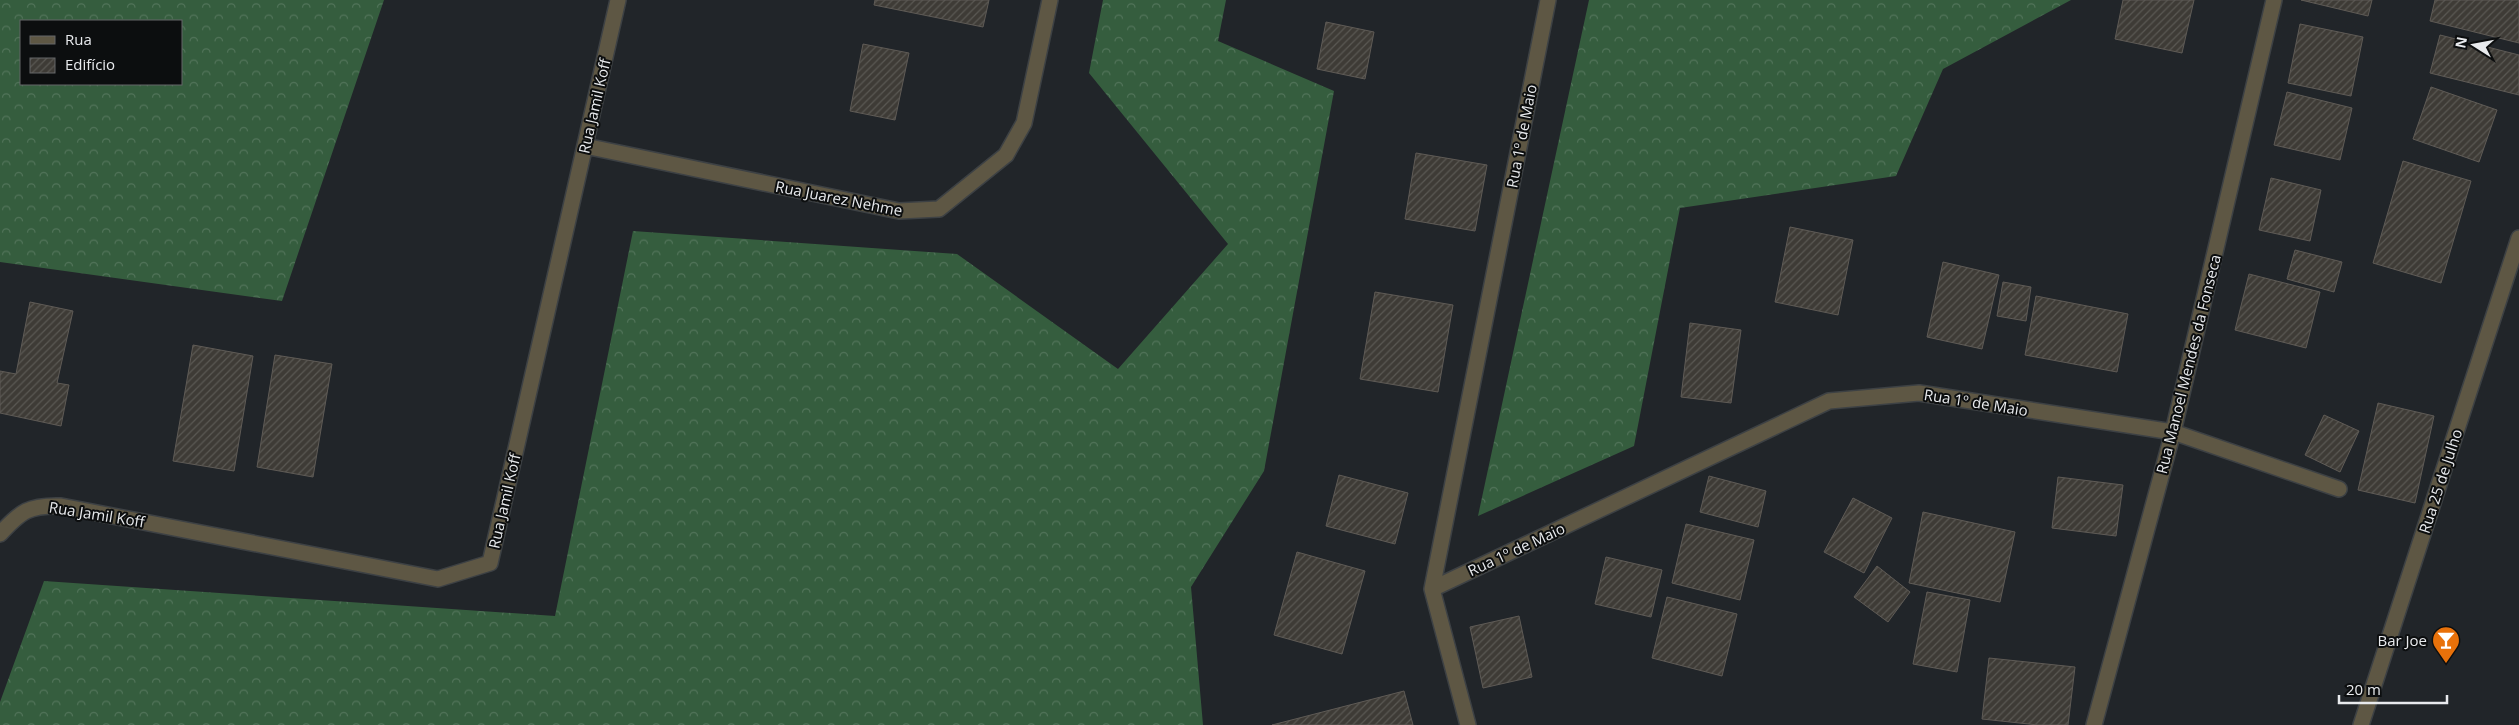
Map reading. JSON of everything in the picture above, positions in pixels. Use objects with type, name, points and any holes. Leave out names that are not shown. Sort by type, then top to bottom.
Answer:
[{"type":"street","name":"Rua Jamil Koff","points":[[0,534],[18,514],[38,505],[61,506],[438,579],[490,563],[618,0]]},
{"type":"street","name":"Rua Juarez Nehme","points":[[585,146],[899,212],[939,209],[1006,156],[1024,123],[1050,0]]},
{"type":"street","name":"Rua 1º de Maio","points":[[1432,590],[1548,0]]},
{"type":"street","name":"Rua Manoel Mendes da Fonseca","points":[[2094,725],[2173,432],[2274,0]]},
{"type":"street","name":"Rua 25 de Julho","points":[[2361,725],[2519,238]]},
{"type":"street","name":"Rua 1º de Maio","points":[[1432,590],[1828,401],[1919,393],[2173,432],[2339,489]]},
{"type":"street","points":[[1432,590],[1468,725]]},
{"type":"green space","points":[[0,0],[384,0],[282,301],[0,262]]},
{"type":"green space","points":[[1103,0],[1226,0],[1218,41],[1334,91],[1264,471],[1191,587],[1203,725],[0,725],[0,702],[44,581],[555,616],[633,231],[957,254],[1118,369],[1228,244],[1089,73]]},
{"type":"green space","points":[[1589,0],[2071,0],[1943,69],[1896,176],[1680,208],[1634,446],[1478,516]]},
{"type":"building","points":[[875,0],[989,0],[983,27],[874,5]]},
{"type":"building","points":[[2123,0],[2194,0],[2182,53],[2115,39]]},
{"type":"building","points":[[2301,0],[2372,0],[2368,16]]},
{"type":"building","points":[[2435,0],[2519,0],[2519,43],[2430,21]]},
{"type":"building","points":[[1326,22],[1374,32],[1365,79],[1317,69]]},
{"type":"building","points":[[2300,24],[2363,37],[2351,96],[2288,83]]},
{"type":"building","points":[[2440,35],[2519,55],[2519,95],[2430,73]]},
{"type":"building","points":[[863,44],[909,53],[895,120],[850,111]]},
{"type":"building","points":[[2431,87],[2497,110],[2479,162],[2413,139]]},
{"type":"building","points":[[2287,92],[2352,108],[2340,160],[2274,145]]},
{"type":"building","points":[[1416,153],[1487,165],[1475,231],[1405,219]]},
{"type":"building","points":[[2403,161],[2471,181],[2441,283],[2373,263]]},
{"type":"building","points":[[2271,178],[2321,190],[2310,241],[2259,230]]},
{"type":"building","points":[[1790,227],[1853,240],[1838,315],[1775,302]]},
{"type":"building","points":[[2295,250],[2342,262],[2334,292],[2287,279]]},
{"type":"building","points":[[1943,262],[1999,275],[1982,349],[1927,337]]},
{"type":"building","points":[[2249,274],[2320,292],[2306,348],[2235,330]]},
{"type":"building","points":[[2003,282],[2031,287],[2026,321],[1997,316]]},
{"type":"building","points":[[1375,292],[1453,305],[1438,392],[1360,379]]},
{"type":"building","points":[[2036,296],[2128,314],[2117,372],[2025,355]]},
{"type":"building","points":[[30,302],[73,311],[57,383],[69,385],[61,426],[0,413],[0,371],[16,374]]},
{"type":"building","points":[[1690,323],[1741,330],[1731,403],[1681,397]]},
{"type":"building","points":[[193,345],[253,356],[234,471],[173,461]]},
{"type":"building","points":[[275,355],[332,364],[313,477],[257,467]]},
{"type":"building","points":[[2378,403],[2434,416],[2415,503],[2358,490]]},
{"type":"building","points":[[2324,415],[2359,431],[2340,472],[2305,455]]},
{"type":"building","points":[[1339,475],[1408,493],[1395,544],[1326,526]]},
{"type":"building","points":[[1709,476],[1766,491],[1758,527],[1700,512]]},
{"type":"building","points":[[2058,477],[2123,485],[2116,536],[2052,528]]},
{"type":"building","points":[[1853,498],[1892,518],[1864,573],[1824,552]]},
{"type":"building","points":[[1923,512],[2015,532],[2000,602],[1909,583]]},
{"type":"building","points":[[1686,524],[1754,540],[1740,600],[1672,583]]},
{"type":"building","points":[[1297,552],[1365,571],[1342,654],[1274,635]]},
{"type":"building","points":[[1606,557],[1662,570],[1651,617],[1595,604]]},
{"type":"building","points":[[1877,566],[1910,592],[1888,622],[1854,597]]},
{"type":"building","points":[[1927,592],[1970,600],[1957,672],[1913,664]]},
{"type":"building","points":[[1667,597],[1737,614],[1722,676],[1652,658]]},
{"type":"building","points":[[1519,616],[1532,677],[1483,688],[1470,627]]},
{"type":"building","points":[[1989,658],[2075,667],[2068,725],[2038,725],[1982,719]]},
{"type":"building","points":[[1404,691],[1413,725],[1272,725]]},
{"type":"place","name":"Bar Joe","points":[[2446,664]]}]
